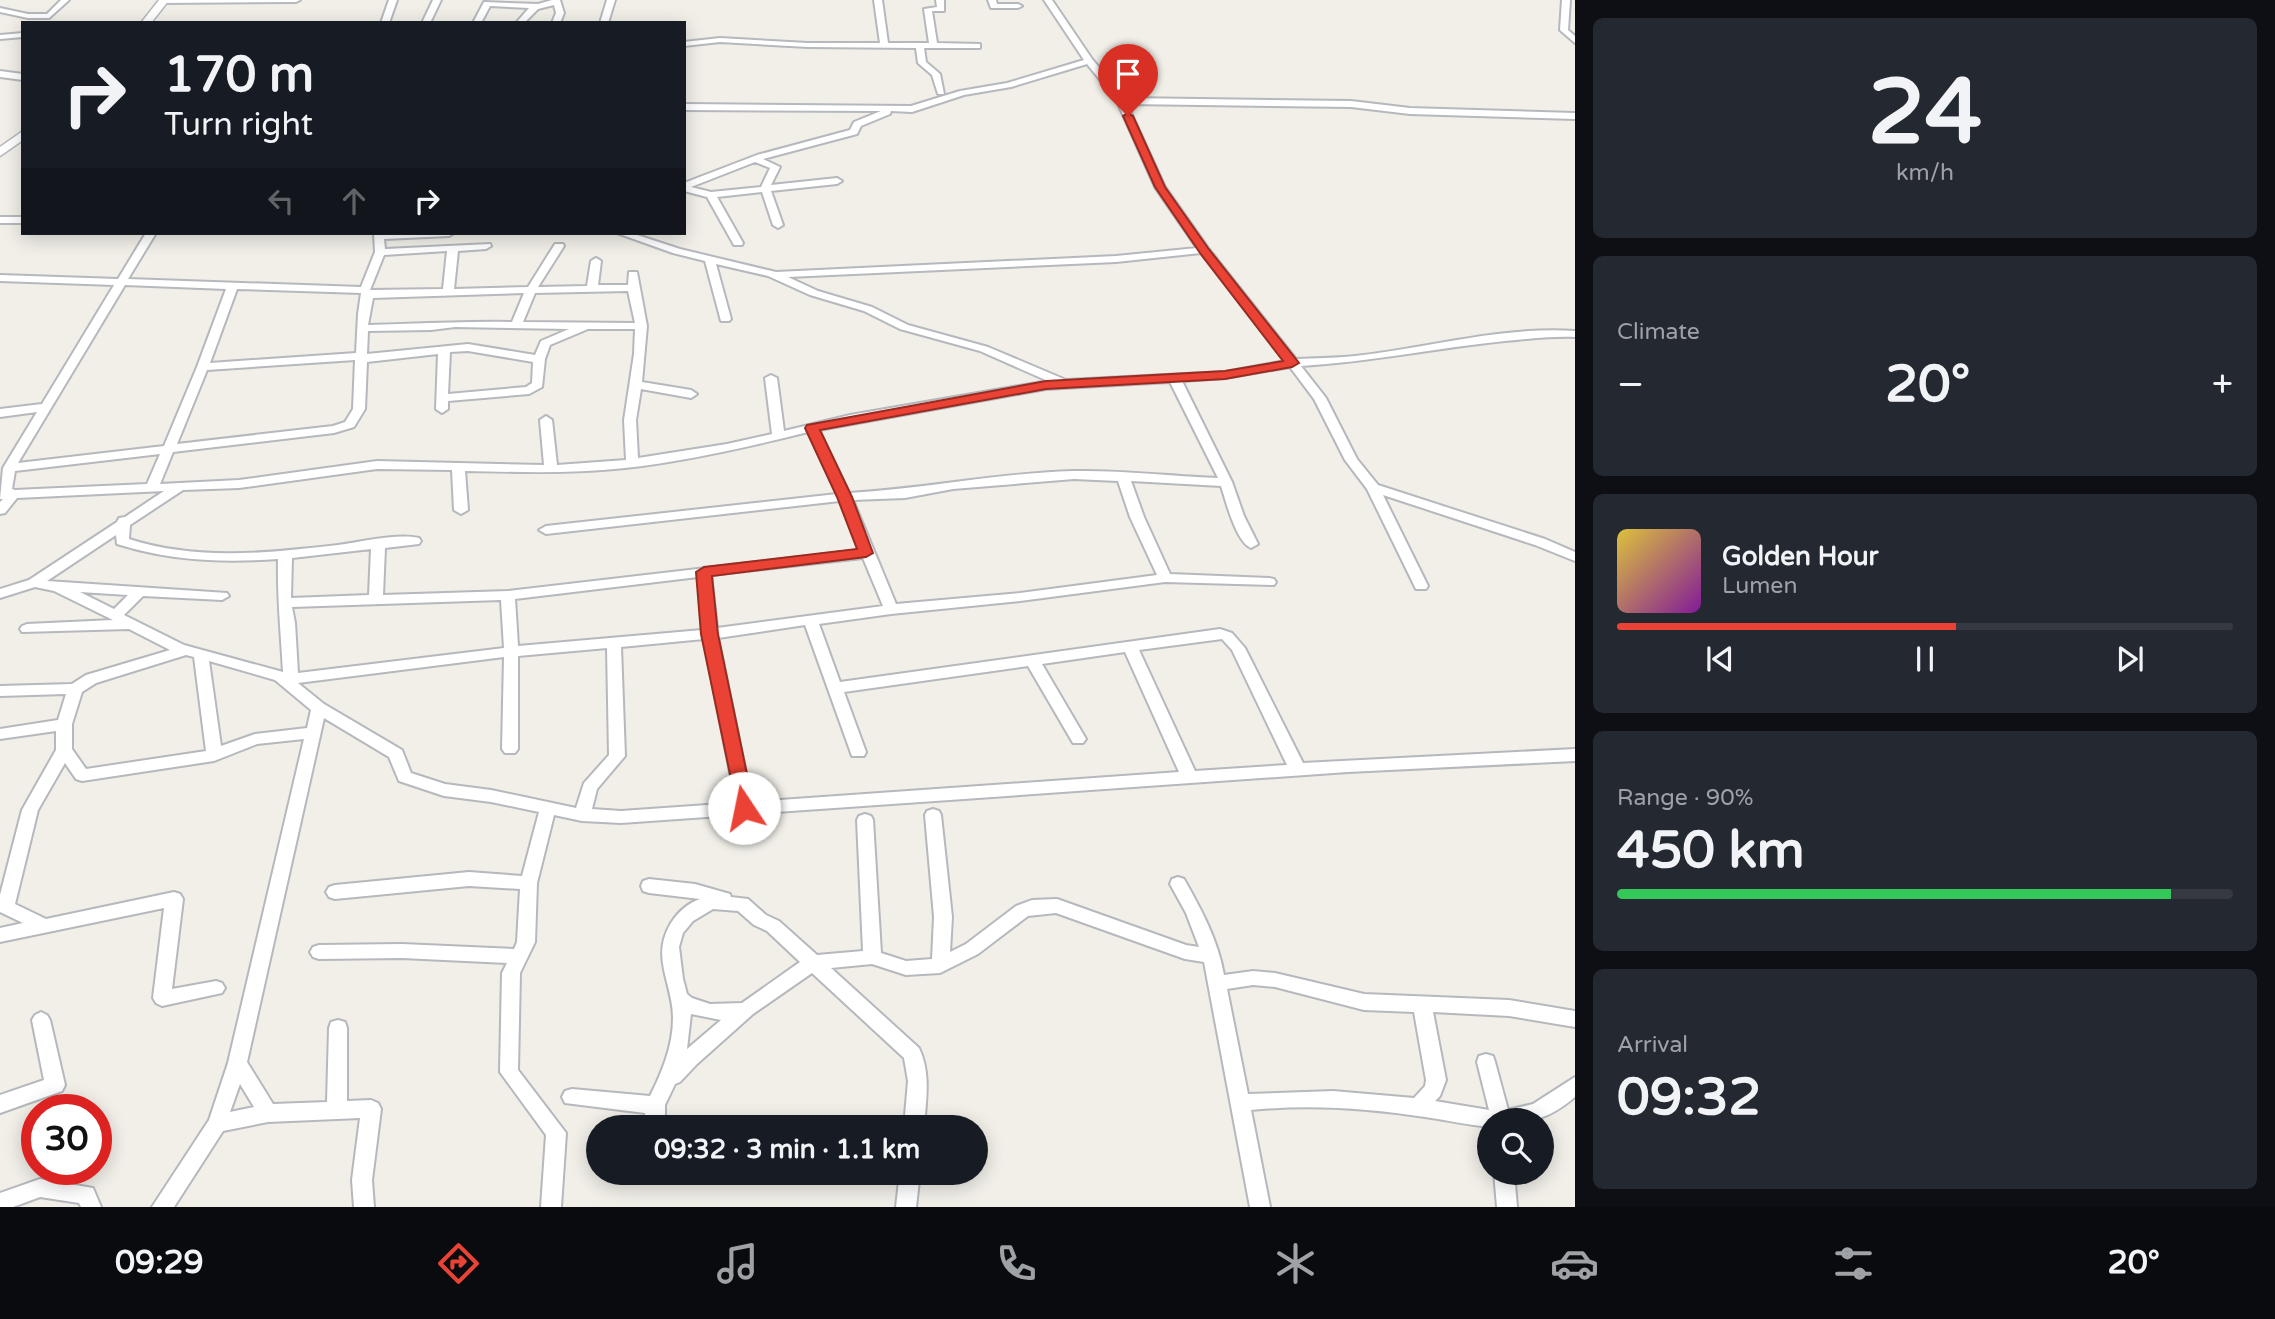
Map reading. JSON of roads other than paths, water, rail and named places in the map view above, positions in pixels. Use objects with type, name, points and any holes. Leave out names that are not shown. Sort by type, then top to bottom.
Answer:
[{"type":"street","points":[[0,10],[50,20],[65,0]]},
{"type":"street","points":[[148,21],[164,0],[296,0]]},
{"type":"street","points":[[386,21],[393,0]]},
{"type":"street","points":[[427,21],[437,0]]},
{"type":"street","points":[[605,21],[611,0]]},
{"type":"street","points":[[878,0],[884,45]]},
{"type":"street","points":[[933,46],[928,9],[941,9],[940,0]]},
{"type":"street","points":[[992,0],[994,6],[1018,6]]},
{"type":"street","points":[[1048,0],[1089,61],[1121,101],[1160,187],[1204,250],[1320,398],[1351,460],[1373,488],[1421,586]]},
{"type":"street","points":[[1566,0],[1564,30],[1575,41]]},
{"type":"street","points":[[521,21],[524,13],[556,1],[561,13],[557,21]]},
{"type":"street","points":[[478,21],[487,4],[540,6]]},
{"type":"street","points":[[0,37],[21,35]]},
{"type":"street","points":[[686,44],[720,40],[808,45],[977,46]]},
{"type":"street","points":[[920,46],[922,63],[936,74],[941,92]]},
{"type":"street","points":[[686,107],[912,109],[1089,61]]},
{"type":"street","points":[[1,76],[21,77]]},
{"type":"street","points":[[1121,101],[1352,104],[1410,111],[1575,116]]},
{"type":"street","points":[[686,186],[755,159],[854,132],[857,124],[891,110]]},
{"type":"street","points":[[0,153],[21,136]]},
{"type":"street","points":[[755,159],[775,167],[766,188],[778,225]]},
{"type":"street","points":[[686,188],[711,195],[837,181]]},
{"type":"street","points":[[711,195],[738,243]]},
{"type":"street","points":[[0,220],[21,220]]},
{"type":"street","points":[[0,509],[6,495],[9,468],[149,235]]},
{"type":"street","points":[[9,468],[334,429],[350,424],[359,409],[367,292],[380,252],[379,235]]},
{"type":"street","points":[[629,235],[710,260],[772,274],[814,293],[868,309],[904,327],[984,349],[1062,383]]},
{"type":"street","points":[[380,252],[486,246]]},
{"type":"street","points":[[516,325],[531,290],[559,246]]},
{"type":"street","points":[[448,292],[453,248]]},
{"type":"street","points":[[772,274],[824,274],[1116,259],[1204,250]]},
{"type":"street","points":[[710,260],[725,319]]},
{"type":"street","points":[[592,289],[596,261]]},
{"type":"street","points":[[632,463],[630,420],[640,354],[641,326],[633,288],[633,274]]},
{"type":"street","points":[[1,280],[121,281],[367,292],[633,288]]},
{"type":"street","points":[[152,488],[203,368],[233,285]]},
{"type":"street","points":[[363,328],[414,328],[455,324],[641,326]]},
{"type":"street","points":[[444,350],[441,403],[529,390],[538,384],[539,359],[545,343],[586,326]]},
{"type":"street","points":[[414,328],[414,352]]},
{"type":"street","points":[[6,495],[239,484],[377,465],[551,469],[632,463],[727,448],[778,435],[995,392],[1062,383],[1175,379],[1254,371],[1292,363],[1356,359],[1498,338],[1575,334]]},
{"type":"street","points":[[203,368],[363,358],[458,347],[495,349],[539,359]]},
{"type":"street","points":[[771,378],[778,435]]},
{"type":"street","points":[[1175,379],[1226,482],[1237,516],[1251,544]]},
{"type":"street","points":[[634,384],[691,394]]},
{"type":"street","points":[[0,412],[46,407]]},
{"type":"street","points":[[546,420],[551,469]]},
{"type":"street","points":[[812,428],[845,497],[891,609]]},
{"type":"street","points":[[458,467],[461,510]]},
{"type":"street","points":[[546,530],[845,497],[905,494],[953,485],[1003,480],[1093,474],[1226,482]]},
{"type":"street","points":[[1123,476],[1137,517],[1165,578]]},
{"type":"street","points":[[1,592],[34,583],[180,487]]},
{"type":"street","points":[[1373,488],[1540,542],[1575,557]]},
{"type":"street","points":[[124,522],[122,541],[138,548],[212,556],[285,556],[414,541]]},
{"type":"street","points":[[376,601],[378,544]]},
{"type":"street","points":[[284,603],[508,595],[866,553]]},
{"type":"street","points":[[285,556],[284,603],[292,682]]},
{"type":"street","points":[[704,572],[709,634],[744,808]]},
{"type":"street","points":[[292,682],[511,652],[709,634],[891,609],[1020,597],[1165,578],[1269,582]]},
{"type":"street","points":[[34,583],[58,587],[222,596]]},
{"type":"street","points":[[58,587],[185,650],[280,676],[292,682],[319,708],[396,754],[405,778],[444,790],[582,815],[621,817],[1298,770],[1575,755]]},
{"type":"street","points":[[116,615],[140,591]]},
{"type":"street","points":[[508,595],[511,652],[510,749]]},
{"type":"street","points":[[811,622],[858,751]]},
{"type":"street","points":[[27,629],[135,624]]},
{"type":"street","points":[[835,688],[1220,634],[1227,636],[1238,648],[1298,770]]},
{"type":"street","points":[[582,815],[590,787],[617,756],[619,728],[614,642]]},
{"type":"street","points":[[1130,646],[1190,778]]},
{"type":"street","points":[[0,691],[75,689],[91,679],[185,650]]},
{"type":"street","points":[[201,654],[214,755]]},
{"type":"street","points":[[1032,660],[1077,739]]},
{"type":"street","points":[[43,925],[3,905],[30,810],[64,750],[64,724],[75,689]]},
{"type":"street","points":[[162,1207],[216,1124],[237,1063],[319,708]]},
{"type":"street","points":[[0,734],[64,724]]},
{"type":"street","points":[[64,750],[82,775],[214,755],[255,739],[313,733]]},
{"type":"street","points":[[548,808],[529,883],[526,942],[511,973],[509,1072],[555,1133],[551,1207]]},
{"type":"street","points":[[933,815],[943,917],[940,966]]},
{"type":"street","points":[[865,820],[872,957]]},
{"type":"street","points":[[335,892],[469,879],[529,883]]},
{"type":"street","points":[[1178,884],[1194,912],[1212,956],[1260,1207]]},
{"type":"street","points":[[649,886],[695,891],[742,904],[760,920],[773,926],[912,1054],[917,1066],[915,1115]]},
{"type":"street","points":[[0,935],[174,899],[162,998],[216,988]]},
{"type":"street","points":[[655,1115],[655,1105],[678,1055],[681,1032],[682,1015],[669,952],[677,926],[690,913],[709,903],[742,904]]},
{"type":"street","points":[[665,1085],[690,1058],[747,1009],[813,963],[872,957],[906,968],[940,966],[972,948],[1022,911],[1043,905],[1075,912],[1185,951],[1212,956]]},
{"type":"street","points":[[319,952],[402,951],[519,956]]},
{"type":"street","points":[[1217,983],[1253,978],[1275,980],[1364,1002],[1509,1008],[1575,1019]]},
{"type":"street","points":[[678,997],[689,1008],[708,1012],[747,1009]]},
{"type":"street","points":[[1418,1107],[1433,1090],[1436,1080],[1422,1003]]},
{"type":"street","points":[[0,1104],[54,1085],[41,1020]]},
{"type":"street","points":[[337,1110],[338,1028]]},
{"type":"street","points":[[1486,1062],[1498,1108]]},
{"type":"street","points":[[237,1063],[268,1113]]},
{"type":"street","points":[[1548,1108],[1575,1085]]},
{"type":"street","points":[[572,1097],[655,1105]]},
{"type":"street","points":[[1241,1103],[1286,1097],[1330,1097],[1477,1116]]},
{"type":"street","points":[[216,1124],[268,1113],[371,1109],[362,1180],[364,1207]]},
{"type":"street","points":[[906,1207],[909,1185]]},
{"type":"street","points":[[1505,1185],[1507,1207]]},
{"type":"street","points":[[0,1202],[40,1188],[86,1195],[91,1207]]}]
